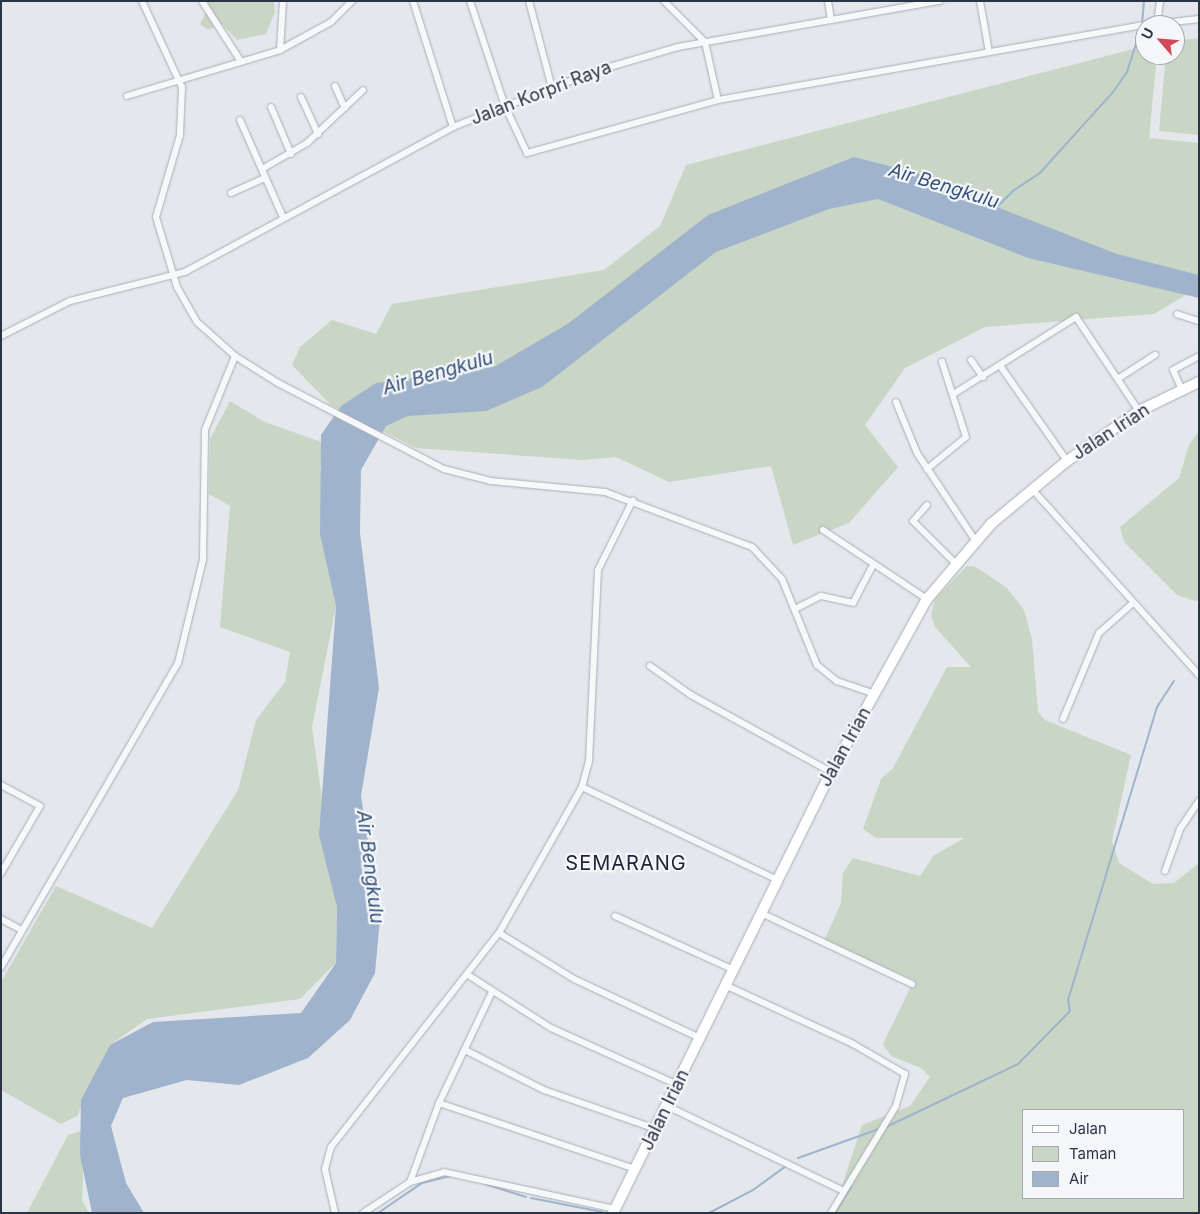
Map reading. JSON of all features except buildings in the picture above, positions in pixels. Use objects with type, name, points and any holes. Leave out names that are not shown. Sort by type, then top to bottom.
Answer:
[{"type":"main road","name":"Jalan Irian","points":[[614,1211],[727,986],[831,772],[926,599],[974,540],[1067,461],[1139,411],[1199,382]]},
{"type":"street","points":[[142,1],[149,24],[180,78],[180,135],[156,217],[173,275],[191,314],[235,356],[329,412],[428,462],[472,478],[577,487],[633,500],[752,547],[782,579],[810,652],[822,670],[874,694]]},
{"type":"street","points":[[202,1],[240,60]]},
{"type":"street","points":[[280,50],[283,1]]},
{"type":"street","points":[[127,96],[180,78],[280,50],[331,22],[352,1]]},
{"type":"street","points":[[413,1],[453,127]]},
{"type":"street","points":[[470,1],[505,106],[527,153],[718,100],[1135,28]]},
{"type":"street","points":[[529,1],[552,88]]},
{"type":"street","points":[[664,1],[705,42],[718,100]]},
{"type":"street","points":[[828,1],[831,20]]},
{"type":"street","name":"Jalan Korpri Raya","points":[[1,336],[70,301],[173,275],[195,267],[453,127],[552,88],[641,56],[705,42],[940,1]]},
{"type":"street","points":[[980,1],[989,52]]},
{"type":"street","points":[[1158,15],[1160,1]]},
{"type":"street","points":[[1185,20],[1199,19]]},
{"type":"street","points":[[335,86],[345,108]]},
{"type":"street","points":[[262,169],[291,154],[318,134],[363,90]]},
{"type":"street","points":[[301,97],[318,134]]},
{"type":"street","points":[[271,107],[291,154]]},
{"type":"street","points":[[240,120],[283,218]]},
{"type":"street","points":[[231,194],[265,178]]},
{"type":"street","points":[[1177,314],[1199,321]]},
{"type":"street","points":[[954,393],[1001,367],[1076,317],[1119,378],[1139,411]]},
{"type":"street","points":[[1,967],[20,929],[178,663],[203,560],[206,430],[235,356]]},
{"type":"street","points":[[1119,378],[1156,356]]},
{"type":"street","points":[[1182,390],[1174,368],[1199,356]]},
{"type":"street","points":[[971,360],[983,377]]},
{"type":"street","points":[[927,469],[965,440],[954,393],[942,362]]},
{"type":"street","points":[[1001,367],[1067,461]]},
{"type":"street","points":[[896,402],[927,469],[974,540]]},
{"type":"street","points":[[1032,489],[1199,675]]},
{"type":"street","points":[[334,1213],[325,1169],[331,1147],[468,975],[499,933],[582,787],[590,742],[598,575],[633,500]]},
{"type":"street","points":[[926,505],[913,521],[955,563]]},
{"type":"street","points":[[823,530],[926,599]]},
{"type":"street","points":[[795,609],[822,596],[853,603],[873,565]]},
{"type":"street","points":[[1063,719],[1099,633],[1134,603]]},
{"type":"street","points":[[650,666],[691,695],[831,772]]},
{"type":"street","points":[[1,794],[3,786],[40,806],[1,873]]},
{"type":"street","points":[[582,787],[778,880]]},
{"type":"street","points":[[1165,871],[1180,829],[1199,800]]},
{"type":"street","points":[[761,913],[912,984]]},
{"type":"street","points":[[615,916],[734,970]]},
{"type":"street","points":[[1,919],[20,929]]},
{"type":"street","points":[[499,933],[574,979],[700,1038]]},
{"type":"street","points":[[468,975],[551,1028],[678,1085]]},
{"type":"street","points":[[727,986],[903,1070],[904,1088],[884,1127],[832,1213]]},
{"type":"street","points":[[410,1182],[439,1103],[492,992]]},
{"type":"street","points":[[465,1050],[544,1090],[656,1129]]},
{"type":"street","points":[[439,1103],[635,1169]]},
{"type":"street","points":[[667,1106],[844,1191]]},
{"type":"street","points":[[363,1213],[410,1182],[437,1172],[451,1173],[614,1211]]},
{"type":"green space","points":[[198,1],[274,1],[275,12],[266,34],[237,40],[222,24],[208,30],[200,24],[208,8]]},
{"type":"green space","points":[[1199,38],[1199,135],[1159,131],[1165,65],[1185,65],[1185,40]]},
{"type":"green space","points":[[1135,49],[1135,65],[1156,65],[1149,138],[1199,143],[1199,287],[1154,314],[985,327],[905,368],[865,425],[898,467],[849,523],[793,545],[771,466],[669,482],[616,457],[582,460],[416,448],[331,405],[292,365],[300,347],[332,320],[376,334],[392,304],[604,270],[660,226],[686,165]]},
{"type":"green space","points":[[230,401],[265,422],[324,443],[320,469],[333,497],[320,535],[336,606],[312,727],[337,907],[336,963],[300,999],[147,1019],[110,1045],[77,1116],[61,1124],[1,1090],[1,982],[56,886],[152,928],[238,790],[256,720],[285,682],[290,652],[220,627],[230,506],[209,494],[210,439]]},
{"type":"green space","points":[[1199,431],[1199,600],[1195,601],[1177,595],[1124,542],[1120,527],[1179,478],[1189,445]]},
{"type":"green space","points":[[967,566],[976,567],[1007,588],[1024,610],[1032,639],[1038,712],[1045,720],[1131,755],[1112,841],[1119,863],[1153,884],[1174,883],[1199,863],[1199,1213],[833,1213],[862,1125],[910,1106],[930,1077],[921,1068],[891,1056],[883,1044],[914,980],[824,941],[841,903],[843,873],[853,858],[920,876],[934,855],[965,838],[876,838],[863,829],[881,779],[893,768],[947,667],[971,667],[935,627],[931,615],[935,599]]},
{"type":"green space","points":[[85,1130],[82,1200],[89,1213],[27,1213],[68,1135]]},
{"type":"water","name":"Air Bengkulu","points":[[854,157],[947,181],[997,207],[1117,254],[1199,275],[1199,298],[1028,258],[878,199],[829,209],[716,252],[542,387],[486,411],[408,416],[386,426],[361,470],[360,533],[379,688],[361,796],[380,919],[375,973],[350,1020],[308,1058],[239,1085],[187,1080],[123,1098],[111,1126],[126,1183],[144,1213],[92,1213],[80,1155],[81,1100],[110,1045],[153,1022],[301,1013],[336,963],[337,907],[319,835],[336,606],[320,535],[321,435],[341,406],[376,383],[494,367],[569,323],[708,215]]},
{"type":"waterway","points":[[1143,15],[1144,1]]},
{"type":"waterway","name":"Air Bengkulu","points":[[997,207],[1014,190],[1039,174],[1113,92],[1127,72],[1135,47]]},
{"type":"waterway","points":[[886,1127],[1018,1064],[1070,1011],[1068,1000],[1157,707],[1174,681]]},
{"type":"waterway","points":[[798,1158],[879,1129]]},
{"type":"waterway","points":[[709,1213],[753,1190],[786,1166]]},
{"type":"waterway","points":[[378,1213],[422,1183],[451,1176]]},
{"type":"waterway","points":[[485,1184],[526,1197]]},
{"type":"waterway","points":[[835,1213],[851,1187]]},
{"type":"waterway","points":[[531,1198],[603,1212]]},
{"type":"district","name":"SEMARANG","points":[[626,863]]}]
